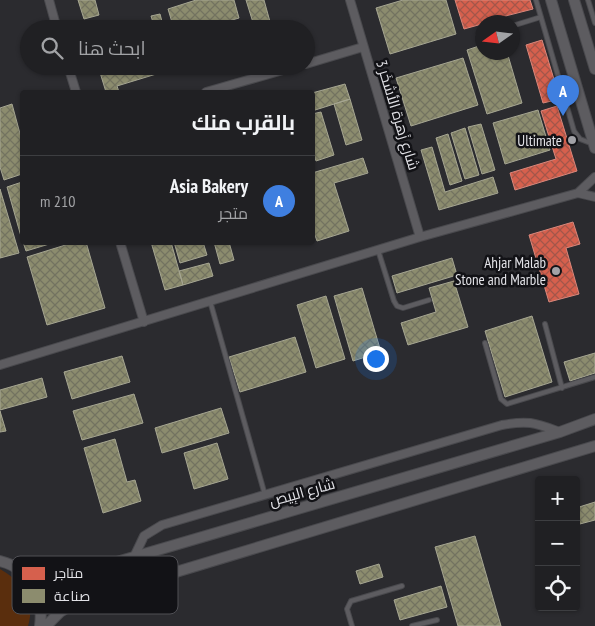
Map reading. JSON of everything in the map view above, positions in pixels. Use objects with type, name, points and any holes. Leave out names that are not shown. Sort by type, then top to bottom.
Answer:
[{"type":"street","points":[[49,0],[55,20]]},
{"type":"street","name":"شارع زَهرة الأشخَر 3","points":[[350,0],[420,237]]},
{"type":"street","points":[[551,0],[594,146]]},
{"type":"street","points":[[574,0],[595,69]]},
{"type":"street","points":[[315,61],[363,47]]},
{"type":"street","points":[[71,75],[75,90]]},
{"type":"street","points":[[213,90],[266,75]]},
{"type":"street","points":[[0,366],[420,237],[578,193],[595,177]]},
{"type":"street","points":[[578,193],[595,197]]},
{"type":"street","points":[[121,245],[144,322]]},
{"type":"street","name":"شارع البِيص","points":[[137,556],[560,432],[595,419]]},
{"type":"street","points":[[134,556],[144,536],[157,528],[502,425],[521,421],[560,432]]},
{"type":"street","points":[[178,571],[595,446]]},
{"type":"street","points":[[46,626],[58,614]]},
{"type":"lane","points":[[536,0],[574,131],[580,139],[594,146]]},
{"type":"lane","points":[[588,0],[595,23]]},
{"type":"lane","points":[[590,6],[595,4]]},
{"type":"lane","points":[[520,24],[542,18]]},
{"type":"lane","points":[[378,250],[397,306],[406,307],[429,300]]},
{"type":"lane","points":[[210,301],[265,495]]},
{"type":"lane","points":[[545,324],[562,388]]},
{"type":"lane","points":[[485,343],[501,399],[504,403],[512,404],[595,377]]},
{"type":"lane","points":[[352,626],[348,609],[351,601],[402,586]]},
{"type":"lane","points":[[412,626],[437,620]]},
{"type":"shaded area","points":[[0,569],[12,577],[12,614],[30,614],[30,617],[28,626],[0,626]]},
{"type":"building: متاجر","points":[[455,0],[530,0],[533,9],[509,15],[475,15],[475,26],[464,29]]},
{"type":"building: متاجر","points":[[542,40],[560,99],[543,103],[526,45]]},
{"type":"building: متاجر","points":[[557,106],[577,171],[515,190],[510,173],[556,159],[541,111]]},
{"type":"building: متاجر","name":"Ahjar Malab Stone and Marble","points":[[573,222],[580,244],[566,248],[579,294],[549,302],[529,235]]},
{"type":"building: صناعة","points":[[78,0],[95,0],[99,15],[84,19]]},
{"type":"building: صناعة","points":[[196,0],[234,0],[239,18],[232,20],[171,20],[168,9]]},
{"type":"building: صناعة","points":[[246,0],[264,0],[270,20],[252,20]]},
{"type":"building: صناعة","points":[[403,0],[446,0],[456,34],[390,54],[376,8]]},
{"type":"building: صناعة","points":[[160,14],[162,20],[152,20],[151,16]]},
{"type":"building: صناعة","points":[[475,47],[475,60],[509,60],[522,103],[487,114],[467,50]]},
{"type":"building: صناعة","points":[[463,58],[478,105],[411,126],[396,78]]},
{"type":"building: صناعة","points":[[101,75],[153,75],[117,86],[118,90],[105,90]]},
{"type":"building: صناعة","points":[[345,84],[350,99],[315,110],[315,92]]},
{"type":"building: صناعة","points":[[350,99],[362,140],[346,145],[334,104]]},
{"type":"building: صناعة","points":[[12,104],[20,134],[20,175],[4,180],[0,167],[0,108]]},
{"type":"building: صناعة","points":[[538,110],[550,150],[505,164],[493,123]]},
{"type":"building: صناعة","points":[[321,112],[334,155],[316,161],[315,158],[315,113]]},
{"type":"building: صناعة","points":[[481,124],[495,170],[482,174],[468,127]]},
{"type":"building: صناعة","points":[[465,128],[479,175],[465,179],[451,133]]},
{"type":"building: صناعة","points":[[448,134],[462,181],[450,185],[436,138]]},
{"type":"building: صناعة","points":[[432,147],[445,192],[493,177],[498,193],[439,210],[421,150]]},
{"type":"building: صناعة","points":[[363,158],[368,173],[334,183],[349,231],[317,241],[315,235],[315,172]]},
{"type":"building: صناعة","points":[[20,183],[20,233],[7,187]]},
{"type":"building: صناعة","points":[[0,189],[19,253],[0,258]]},
{"type":"building: صناعة","points":[[24,245],[46,245],[26,251]]},
{"type":"building: صناعة","points":[[65,245],[87,245],[105,308],[47,325],[27,257]]},
{"type":"building: صناعة","points":[[152,245],[172,245],[183,285],[165,290]]},
{"type":"building: صناعة","points":[[175,245],[204,245],[207,255],[180,263]]},
{"type":"building: صناعة","points":[[215,245],[230,245],[234,260],[220,264]]},
{"type":"building: صناعة","points":[[452,258],[457,275],[397,293],[392,276]]},
{"type":"building: صناعة","points":[[209,263],[213,276],[183,285],[179,271]]},
{"type":"building: صناعة","points":[[454,281],[468,327],[408,345],[401,323],[436,312],[429,288]]},
{"type":"building: صناعة","points":[[362,288],[381,352],[353,361],[334,296]]},
{"type":"building: صناعة","points":[[326,296],[345,359],[316,368],[297,305]]},
{"type":"building: صناعة","points":[[532,316],[552,382],[505,397],[485,331]]},
{"type":"building: صناعة","points":[[295,337],[306,372],[240,392],[229,357]]},
{"type":"building: صناعة","points":[[595,353],[595,373],[570,381],[564,362]]},
{"type":"building: صناعة","points":[[122,356],[130,382],[72,399],[64,372]]},
{"type":"building: صناعة","points":[[42,378],[47,397],[0,410],[0,390]]},
{"type":"building: صناعة","points":[[134,394],[143,423],[82,440],[73,411]]},
{"type":"building: صناعة","points":[[221,408],[229,433],[162,453],[155,428]]},
{"type":"building: صناعة","points":[[0,411],[6,431],[0,432]]},
{"type":"building: صناعة","points":[[115,439],[127,482],[135,480],[141,501],[103,513],[84,448]]},
{"type":"building: صناعة","points":[[217,443],[228,479],[194,489],[184,453]]},
{"type":"building: صناعة","points":[[595,502],[595,520],[580,524],[580,507]]},
{"type":"building: صناعة","points":[[475,536],[501,626],[458,626],[435,547]]},
{"type":"building: صناعة","points":[[379,564],[383,577],[360,584],[356,571]]},
{"type":"building: صناعة","points":[[441,586],[447,607],[400,620],[394,600]]},
{"type":"place","name":"Asia Bakery","points":[[563,116]]},
{"type":"place","name":"Ultimate","points":[[572,140]]},
{"type":"place","name":"Ahjar Malab Stone and Marble","points":[[556,271]]}]
